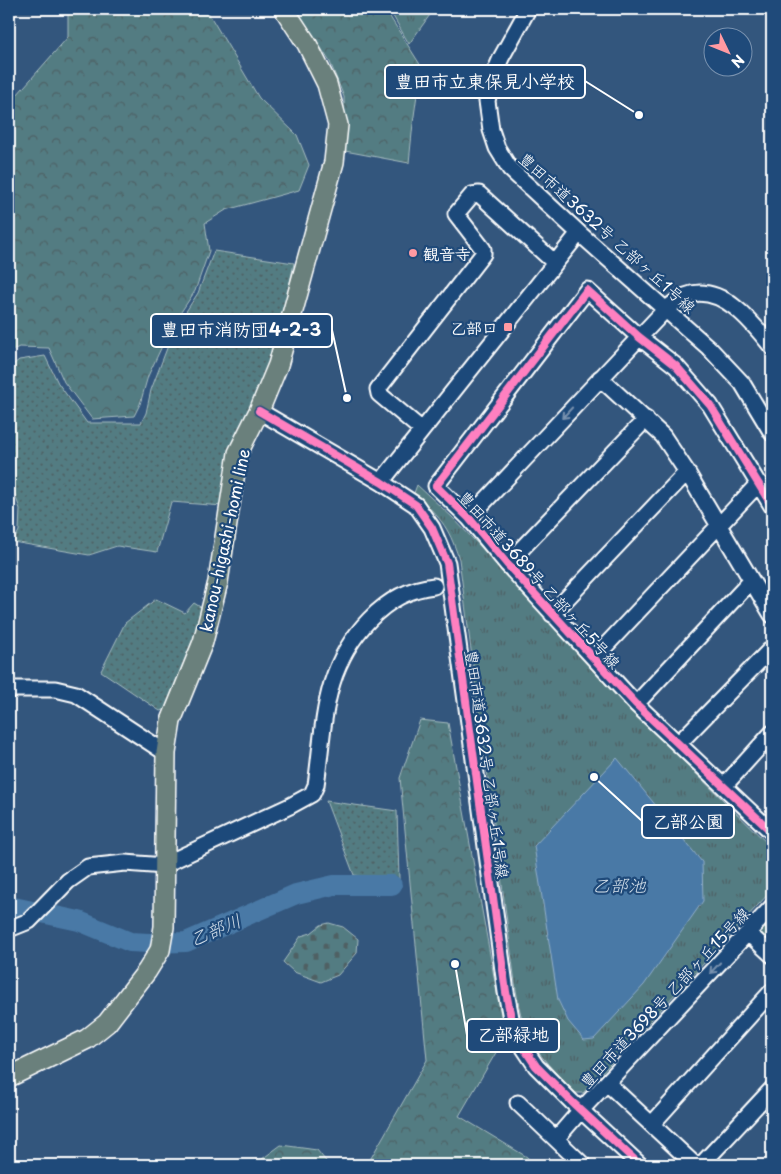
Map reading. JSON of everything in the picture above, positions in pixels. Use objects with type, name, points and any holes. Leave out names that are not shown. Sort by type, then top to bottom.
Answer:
[{"type":"main road","name":"kanou-higashi-homi line","points":[[9,1077],[87,1039],[107,1023],[147,971],[161,942],[165,866],[166,753],[171,721],[203,642],[218,582],[238,453],[259,411],[278,365],[334,162],[338,125],[326,84],[307,44],[284,9]]},
{"type":"street","name":"豊田市道3632号 乙部ヶ丘1号線","points":[[528,9],[501,58],[492,79],[487,101],[491,130],[497,148],[510,169],[709,348],[742,383],[772,432]]},
{"type":"street","points":[[422,430],[379,394],[378,389],[483,254],[484,250],[456,214],[472,195],[478,194],[555,263]]},
{"type":"street","points":[[381,482],[579,233]]},
{"type":"street","name":"豊田市道3689号 乙部ヶ丘5号線","points":[[639,338],[587,290],[436,486],[469,518],[507,564],[636,704],[770,826]]},
{"type":"street","points":[[469,518],[666,309],[686,296],[702,294],[721,297],[752,322],[772,347]]},
{"type":"street","points":[[639,338],[676,366],[710,405],[772,506]]},
{"type":"street","points":[[600,378],[663,436],[687,472],[772,615]]},
{"type":"street","name":"豊田市道3632号 乙部ヶ丘1号線","points":[[259,411],[381,482],[416,505],[432,528],[447,563],[506,992],[514,1033],[536,1066],[640,1165]]},
{"type":"street","points":[[507,564],[646,419]]},
{"type":"street","points":[[552,614],[687,472]]},
{"type":"street","points":[[594,658],[718,525],[759,484]]},
{"type":"street","points":[[636,704],[751,581]]},
{"type":"street","points":[[9,929],[29,921],[68,881],[88,866],[125,862],[165,866],[312,794],[316,785],[325,713],[332,682],[354,638],[380,609],[405,593],[434,586]]},
{"type":"street","points":[[678,744],[772,648]]},
{"type":"street","points":[[9,689],[55,689],[76,694],[166,753]]},
{"type":"street","points":[[724,786],[772,733]]},
{"type":"street","name":"豊田市道3698号 乙部ヶ丘15号線","points":[[556,1139],[748,933],[770,914]]},
{"type":"street","points":[[748,933],[772,955]]},
{"type":"street","points":[[652,1124],[772,991]]},
{"type":"street","points":[[607,1083],[695,1165]]},
{"type":"street","points":[[701,1165],[772,1089]]},
{"type":"street","points":[[518,1103],[584,1165]]},
{"type":"green space","points":[[68,9],[206,9],[259,98],[297,135],[309,165],[299,190],[226,210],[205,223],[209,251],[195,291],[171,327],[148,376],[140,404],[134,416],[92,419],[64,382],[49,348],[19,347],[9,352],[9,104],[68,37]]},
{"type":"green space","points":[[296,9],[385,9],[421,66],[409,163],[345,151],[344,97],[330,62]]},
{"type":"green space","points":[[389,9],[428,9],[432,12],[409,44]]},
{"type":"green space","points":[[214,251],[294,263],[273,364],[223,506],[171,502],[157,552],[117,546],[89,555],[13,542],[19,531],[20,509],[9,478],[9,368],[19,360],[45,356],[58,383],[87,423],[141,423],[146,413],[151,390],[174,330],[198,293]]},
{"type":"green space","points":[[417,485],[452,517],[544,613],[627,706],[772,848],[772,890],[583,1093],[576,1093],[545,1060],[532,1042],[520,1013],[459,559],[447,529],[414,493]]},
{"type":"green space","points":[[156,599],[185,613],[194,603],[205,610],[194,649],[167,708],[160,711],[101,671],[125,623]]},
{"type":"green space","points":[[420,720],[448,723],[505,1037],[459,1116],[527,1157],[534,1165],[367,1165],[427,1060],[400,778]]},
{"type":"green space","points":[[326,801],[397,811],[399,879],[354,875]]},
{"type":"green space","points":[[329,923],[343,927],[358,939],[357,953],[338,975],[321,982],[294,972],[283,962],[301,936],[311,933],[321,925]]},
{"type":"green space","points":[[765,923],[772,927],[772,945],[758,931]]},
{"type":"green space","points":[[281,1145],[317,1150],[329,1165],[254,1165]]},
{"type":"water","name":"乙部池","points":[[617,758],[702,862],[703,901],[644,985],[594,1039],[584,1040],[568,1021],[558,1000],[534,846]]},
{"type":"waterway","name":"乙部川","points":[[9,906],[79,921],[130,942],[186,942],[296,894],[334,885],[392,885]]},
{"type":"cycle path","points":[[772,506],[710,405],[676,366],[639,337],[587,290],[436,486],[469,518],[507,564],[636,704],[772,832]]},
{"type":"cycle path","points":[[259,411],[381,482],[416,505],[432,528],[447,563],[506,992],[514,1033],[536,1066],[640,1165]]},
{"type":"place","name":"豊田市立東保見小学校","points":[[639,115]]},
{"type":"place","name":"観音寺","points":[[413,253]]},
{"type":"place","name":"乙部口","points":[[508,327]]},
{"type":"place","name":"豊田市消防団4-2-3","points":[[347,398]]},
{"type":"place","name":"乙部公園","points":[[594,777]]},
{"type":"place","name":"乙部緑地","points":[[455,964]]}]
